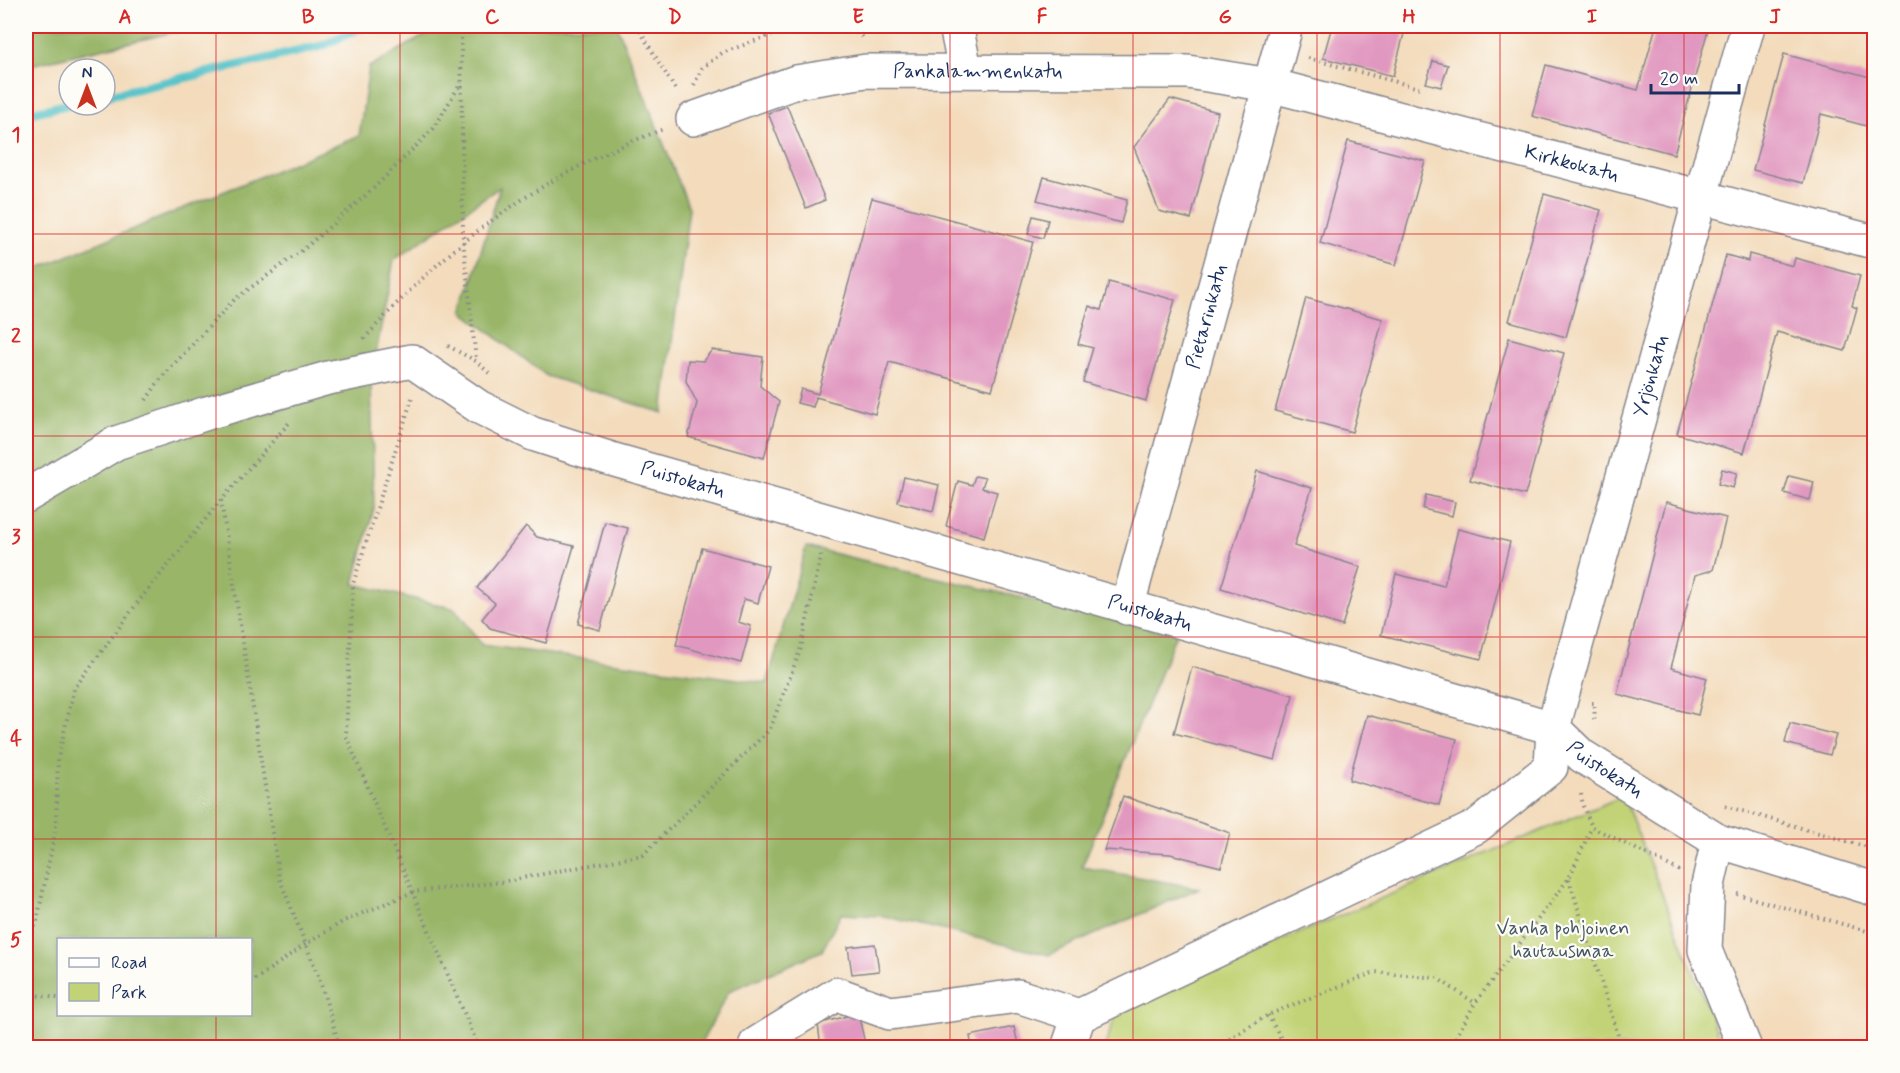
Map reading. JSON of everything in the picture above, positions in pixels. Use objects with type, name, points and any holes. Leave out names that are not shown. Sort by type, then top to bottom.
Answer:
[{"type":"street","points":[[956,26],[964,69]]},
{"type":"street","name":"Pietarinkatu","points":[[1127,608],[1286,26]]},
{"type":"street","name":"Yrjönkatu","points":[[1079,1016],[1476,827],[1551,767],[1553,728],[1699,195],[1748,26]]},
{"type":"street","name":"Pankalammenkatu","points":[[686,107],[796,82],[866,71],[964,69],[1188,72],[1270,85]]},
{"type":"street","name":"Kirkkokatu","points":[[1270,85],[1875,242]]},
{"type":"street","points":[[26,496],[116,443],[207,413],[328,378],[417,365]]},
{"type":"street","name":"Puistokatu","points":[[417,365],[480,406],[533,434],[1127,608],[1553,728],[1582,756],[1718,841],[1875,889]]},
{"type":"street","points":[[1718,841],[1708,885],[1705,950],[1745,1047]]},
{"type":"street","points":[[756,1047],[756,1044],[837,994],[890,1013],[1018,996],[1079,1016],[1068,1047]]},
{"type":"path","points":[[462,26],[463,240],[476,361]]},
{"type":"path","points":[[636,26],[686,107]]},
{"type":"path","points":[[360,343],[406,291],[463,240],[542,185],[638,139],[686,107],[702,68],[723,53],[795,26]]},
{"type":"path","points":[[116,443],[162,377],[235,299],[304,249],[374,188],[433,129],[461,83]]},
{"type":"path","points":[[417,365],[353,584],[346,736],[479,1047]]},
{"type":"path","points":[[26,949],[37,921],[56,827],[58,758],[74,689],[138,602],[221,500],[290,422]]},
{"type":"path","points":[[221,500],[279,877],[320,978],[340,1047]]},
{"type":"path","points":[[252,982],[344,921],[413,892],[501,882],[643,855],[770,729],[801,648],[829,522]]},
{"type":"path","points":[[1563,695],[1595,703],[1594,724]]},
{"type":"path","points":[[1723,805],[1875,849]]},
{"type":"path","points":[[1450,1047],[1475,1003],[1569,878],[1592,827],[1708,885],[1875,933]]},
{"type":"path","points":[[1569,878],[1622,1047]]},
{"type":"path","points":[[1215,1047],[1268,1016],[1375,972],[1437,978],[1475,1003]]},
{"type":"path","points":[[26,993],[57,998]]},
{"type":"path","points":[[1268,1016],[1286,1047]]},
{"type":"green space","points":[[26,26],[201,26],[57,57],[57,59],[26,66]]},
{"type":"green space","points":[[436,26],[617,26],[689,208],[663,413],[547,376],[463,312],[500,187],[394,260],[371,379],[374,508],[354,584],[455,609],[482,645],[767,683],[806,547],[1176,634],[1082,867],[1199,888],[1049,955],[883,916],[841,914],[822,951],[729,991],[699,1047],[26,1048],[26,273],[359,136],[369,67],[436,29]]},
{"type":"green space","name":"Vanha pohjoinen hautausmaa","points":[[1623,796],[1723,1047],[1104,1048],[1118,1010]]},
{"type":"building","points":[[1332,26],[1406,26],[1393,76],[1323,58]]},
{"type":"building","points":[[1445,26],[1459,26],[1457,33],[1444,29]]},
{"type":"building","points":[[1656,26],[1709,26],[1674,154],[1532,116],[1546,65],[1638,90]]},
{"type":"building","points":[[1784,54],[1874,78],[1874,128],[1821,114],[1803,183],[1753,170]]},
{"type":"building","points":[[1433,61],[1448,65],[1441,87],[1426,83]]},
{"type":"building","points":[[1170,99],[1218,112],[1191,219],[1159,211],[1134,147]]},
{"type":"building","points":[[787,106],[825,200],[806,208],[768,113]]},
{"type":"building","points":[[1348,141],[1425,161],[1396,265],[1320,243]]},
{"type":"building","points":[[1044,177],[1127,200],[1121,223],[1037,200]]},
{"type":"building","points":[[1544,194],[1601,210],[1566,337],[1509,321]]},
{"type":"building","points":[[872,198],[1033,242],[992,390],[889,362],[875,414],[816,397],[813,407],[797,403],[801,389],[818,394]]},
{"type":"building","points":[[1033,216],[1048,220],[1043,238],[1028,234]]},
{"type":"building","points":[[1749,254],[1793,266],[1795,258],[1860,276],[1852,306],[1857,308],[1845,351],[1777,332],[1744,453],[1677,434],[1726,255],[1748,261]]},
{"type":"building","points":[[1109,282],[1175,300],[1146,401],[1083,382],[1093,348],[1078,344],[1089,306],[1101,310]]},
{"type":"building","points":[[1306,298],[1383,319],[1352,432],[1275,411]]},
{"type":"building","points":[[1509,338],[1564,353],[1525,495],[1470,480]]},
{"type":"building","points":[[712,350],[763,357],[760,386],[779,402],[764,458],[688,437],[697,403],[686,381],[688,360],[703,361]]},
{"type":"building","points":[[1722,469],[1737,473],[1733,488],[1718,484]]},
{"type":"building","points":[[1257,471],[1312,488],[1294,546],[1360,567],[1342,626],[1221,588]]},
{"type":"building","points":[[975,476],[985,478],[982,488],[997,492],[984,537],[946,526],[958,481],[972,485]]},
{"type":"building","points":[[1789,476],[1814,482],[1810,500],[1784,493]]},
{"type":"building","points":[[904,477],[939,485],[933,511],[898,502]]},
{"type":"building","points":[[1426,495],[1455,502],[1452,516],[1423,509]]},
{"type":"building","points":[[1666,502],[1726,518],[1713,570],[1695,575],[1671,668],[1707,678],[1698,715],[1617,694]]},
{"type":"building","points":[[605,522],[628,528],[600,630],[578,624]]},
{"type":"building","points":[[526,526],[537,537],[574,546],[546,643],[490,628],[482,619],[495,603],[477,588]]},
{"type":"building","points":[[1458,529],[1510,542],[1481,659],[1381,635],[1396,574],[1444,586]]},
{"type":"building","points":[[702,548],[768,566],[758,603],[744,599],[738,622],[751,626],[741,663],[676,645]]},
{"type":"building","points":[[1192,667],[1293,695],[1275,760],[1174,733]]},
{"type":"building","points":[[1367,715],[1457,739],[1439,805],[1349,780]]},
{"type":"building","points":[[1790,723],[1836,735],[1830,755],[1785,743]]},
{"type":"building","points":[[1123,796],[1230,833],[1221,867],[1170,854],[1104,850]]},
{"type":"building","points":[[875,944],[879,971],[852,974],[848,947]]},
{"type":"building","points":[[858,1013],[866,1048],[821,1048],[818,1024]]},
{"type":"building","points":[[1014,1027],[1019,1048],[972,1048],[970,1036]]},
{"type":"waterway","points":[[117,93],[322,46],[364,26]]},
{"type":"waterway","points":[[26,114],[57,107]]}]
